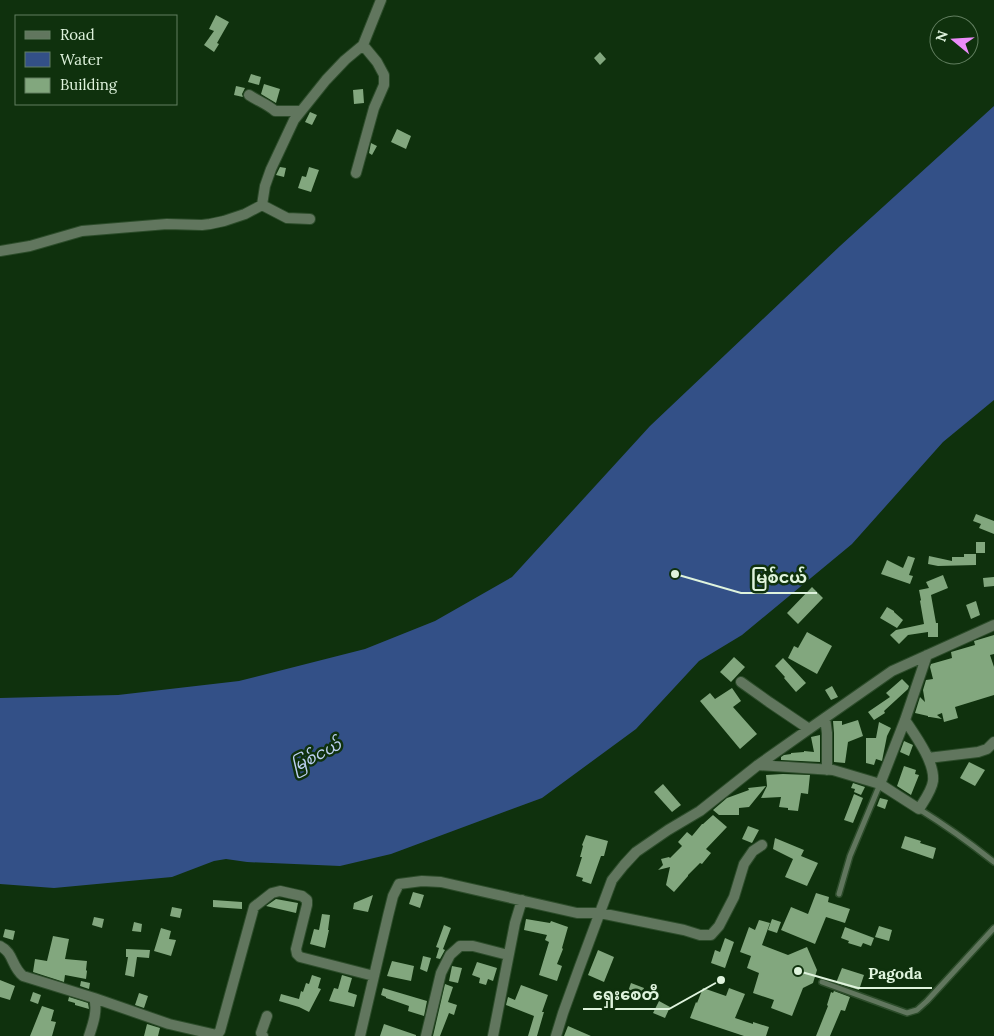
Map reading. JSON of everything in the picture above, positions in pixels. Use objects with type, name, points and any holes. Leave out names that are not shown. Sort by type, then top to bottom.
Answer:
[{"type":"street","points":[[262,205],[270,169],[294,120],[344,60],[363,45],[381,0]]},
{"type":"street","points":[[356,173],[374,108],[384,84],[384,75],[377,62],[363,45]]},
{"type":"street","points":[[250,95],[267,104],[275,111],[301,111]]},
{"type":"street","points":[[262,205],[288,218],[310,219]]},
{"type":"street","points":[[0,251],[30,246],[82,231],[167,224],[210,224],[245,214],[262,205]]},
{"type":"street","points":[[556,1036],[612,880],[636,852],[700,811],[758,765],[892,671],[994,625]]},
{"type":"street","points":[[880,784],[905,720],[927,655]]},
{"type":"street","points":[[741,682],[809,729]]},
{"type":"street","points":[[825,718],[827,770]]},
{"type":"street","points":[[758,765],[833,770],[880,784],[919,809],[933,781],[931,768],[928,758],[905,720]]},
{"type":"street","points":[[928,758],[987,750],[994,742]]},
{"type":"street","points":[[360,1036],[393,896],[399,884],[422,881],[441,882],[577,913],[600,913],[700,935],[711,935],[719,926],[734,897],[744,864],[753,851],[762,844]]},
{"type":"street","points":[[0,946],[10,955],[17,971],[23,976],[169,1024],[217,1035],[220,1031],[254,908],[272,893],[280,891],[302,896],[307,900],[296,949],[300,957],[374,976]]},
{"type":"street","points":[[493,1036],[514,923],[522,900]]},
{"type":"street","points":[[426,1036],[441,973],[450,955],[460,946],[473,946],[508,955]]},
{"type":"street","points":[[89,1036],[96,1003],[94,998]]},
{"type":"street","points":[[263,1036],[262,1033],[267,1016]]},
{"type":"lane","points":[[839,894],[850,856],[880,784]]},
{"type":"lane","points":[[919,809],[994,862]]},
{"type":"lane","points":[[822,982],[896,1010],[907,1013],[917,1010],[927,1002],[994,928]]},
{"type":"water","points":[[994,106],[994,400],[943,442],[852,544],[742,635],[699,661],[636,729],[542,798],[391,854],[340,866],[247,862],[226,859],[214,861],[172,877],[54,888],[0,884],[0,698],[118,695],[239,681],[365,649],[435,621],[512,577],[650,426],[840,246]]},
{"type":"building","points":[[216,15],[229,22],[214,52],[204,45],[214,31],[209,29]]},
{"type":"building","points":[[600,52],[606,59],[600,65],[594,58]]},
{"type":"building","points":[[251,74],[261,77],[259,85],[248,82]]},
{"type":"building","points":[[264,84],[280,89],[276,103],[261,94]]},
{"type":"building","points":[[236,86],[245,88],[242,94],[243,97],[234,95]]},
{"type":"building","points":[[363,89],[364,103],[354,104],[353,90]]},
{"type":"building","points":[[310,112],[317,115],[312,125],[305,122]]},
{"type":"building","points":[[397,129],[411,136],[406,149],[391,142]]},
{"type":"building","points":[[371,143],[377,146],[372,155],[369,153]]},
{"type":"building","points":[[280,167],[286,168],[284,177],[276,175]]},
{"type":"building","points":[[309,167],[319,170],[311,192],[298,188],[302,176],[306,177]]},
{"type":"building","points":[[976,514],[994,521],[994,534],[979,528],[981,524],[973,521]]},
{"type":"building","points":[[976,542],[985,542],[985,553],[976,553]]},
{"type":"building","points":[[964,554],[976,554],[976,565],[938,566],[928,564],[929,556],[952,561],[952,557],[964,557]]},
{"type":"building","points":[[908,556],[915,558],[909,575],[913,576],[910,584],[881,574],[887,560],[903,568]]},
{"type":"building","points":[[943,575],[948,588],[931,595],[936,623],[938,623],[938,637],[928,637],[928,632],[908,635],[899,644],[890,635],[896,630],[924,624],[919,590],[929,588],[926,582]]},
{"type":"building","points":[[994,577],[994,586],[984,587],[983,578]]},
{"type":"building","points":[[812,587],[823,598],[798,624],[787,613]]},
{"type":"building","points":[[976,601],[980,615],[971,619],[966,605]]},
{"type":"building","points":[[887,607],[903,620],[897,628],[880,618]]},
{"type":"building","points":[[807,632],[832,646],[817,674],[788,658],[794,646],[798,648]]},
{"type":"building","points":[[994,635],[994,654],[990,655],[994,667],[994,695],[955,707],[958,718],[944,722],[942,713],[937,715],[942,719],[915,713],[920,697],[925,702],[923,690],[926,680],[933,679],[931,664],[952,658],[951,652],[975,645],[974,641]]},
{"type":"building","points":[[734,657],[745,667],[731,682],[720,672]]},
{"type":"building","points":[[783,658],[806,683],[796,692],[775,666]]},
{"type":"building","points":[[902,679],[909,686],[908,689],[884,711],[885,713],[874,720],[868,712],[890,697],[886,693]]},
{"type":"building","points":[[832,686],[838,697],[831,700],[825,690]]},
{"type":"building","points":[[732,688],[741,701],[733,707],[757,734],[740,749],[700,701],[710,693],[715,699]]},
{"type":"building","points":[[858,720],[863,736],[848,742],[845,763],[834,762],[833,721],[842,721],[842,725]]},
{"type":"building","points":[[879,722],[891,728],[887,736],[882,761],[876,759],[874,765],[866,763],[866,738],[876,738]]},
{"type":"building","points":[[820,735],[820,762],[781,760],[781,757],[791,753],[814,752],[811,737]]},
{"type":"building","points":[[904,741],[913,745],[909,756],[900,752]]},
{"type":"building","points":[[969,762],[985,770],[975,786],[960,778]]},
{"type":"building","points":[[904,766],[916,770],[915,774],[919,775],[911,795],[897,786]]},
{"type":"building","points":[[766,775],[810,775],[808,794],[801,793],[798,811],[779,807],[781,797],[761,798],[767,786]]},
{"type":"building","points":[[853,783],[865,787],[861,795],[854,792],[855,789],[851,788]]},
{"type":"building","points":[[663,784],[681,805],[672,812],[654,792]]},
{"type":"building","points":[[766,786],[749,807],[739,808],[739,815],[719,815],[713,810],[727,798],[749,790],[748,788]]},
{"type":"building","points":[[854,794],[863,798],[853,823],[844,820]]},
{"type":"building","points":[[880,798],[888,800],[885,809],[877,806]]},
{"type":"building","points":[[713,815],[727,827],[706,849],[711,853],[702,864],[700,863],[688,875],[674,892],[666,885],[670,867],[658,870],[663,865],[661,859],[670,858],[682,846],[678,842],[687,832],[692,836]]},
{"type":"building","points":[[748,826],[759,830],[752,843],[742,839]]},
{"type":"building","points":[[586,835],[608,841],[604,856],[601,856],[591,884],[582,881],[583,878],[576,876],[582,857],[580,857],[582,845]]},
{"type":"building","points":[[905,836],[936,848],[933,859],[901,848]]},
{"type":"building","points":[[775,838],[804,850],[801,856],[818,863],[807,886],[785,877],[793,859],[773,849]]},
{"type":"building","points":[[413,892],[424,895],[420,908],[409,904]]},
{"type":"building","points":[[816,893],[829,897],[828,902],[850,909],[845,923],[826,917],[815,944],[781,930],[791,907],[808,914]]},
{"type":"building","points":[[373,895],[368,912],[353,909],[354,903]]},
{"type":"building","points":[[276,899],[298,903],[296,913],[266,906]]},
{"type":"building","points":[[213,900],[242,902],[242,909],[213,907]]},
{"type":"building","points":[[172,907],[182,909],[180,918],[170,916]]},
{"type":"building","points":[[322,914],[330,915],[325,948],[310,944],[314,929],[319,930]]},
{"type":"building","points":[[94,917],[104,919],[102,928],[92,925]]},
{"type":"building","points":[[526,919],[550,923],[551,921],[568,927],[557,964],[562,966],[557,981],[539,975],[549,942],[545,940],[547,935],[524,930]]},
{"type":"building","points":[[772,919],[781,922],[777,933],[768,930]]},
{"type":"building","points":[[759,920],[770,923],[762,945],[788,955],[807,947],[817,970],[813,983],[803,988],[792,1016],[771,1008],[774,1000],[753,993],[759,973],[747,968],[751,956],[740,952],[749,927],[755,930]]},
{"type":"building","points":[[134,922],[142,924],[141,932],[132,931]]},
{"type":"building","points":[[444,925],[451,928],[443,949],[445,950],[440,959],[436,958],[439,948],[436,947]]},
{"type":"building","points":[[879,926],[892,930],[889,941],[875,937]]},
{"type":"building","points":[[845,927],[874,938],[871,946],[863,943],[861,947],[848,943],[849,941],[841,938]]},
{"type":"building","points":[[161,928],[171,931],[169,939],[176,940],[171,956],[154,951]]},
{"type":"building","points":[[5,929],[15,931],[13,940],[3,937]]},
{"type":"building","points":[[53,936],[69,939],[65,959],[87,961],[86,979],[65,975],[64,982],[33,972],[35,959],[47,961]]},
{"type":"building","points":[[725,938],[734,942],[725,968],[711,963],[715,950],[720,952]]},
{"type":"building","points":[[126,949],[150,950],[149,958],[137,957],[134,977],[125,975],[128,957],[126,957]]},
{"type":"building","points":[[598,950],[614,957],[604,982],[588,975]]},
{"type":"building","points":[[423,956],[431,958],[427,972],[420,969]]},
{"type":"building","points":[[392,961],[414,966],[411,981],[387,976]]},
{"type":"building","points":[[477,962],[497,968],[493,981],[488,979],[486,985],[479,983],[480,978],[472,975]]},
{"type":"building","points":[[452,966],[462,968],[458,983],[449,981]]},
{"type":"building","points":[[842,968],[864,975],[859,990],[836,983]]},
{"type":"building","points":[[312,975],[321,978],[318,988],[321,989],[309,1012],[279,1001],[281,994],[299,999],[301,991],[303,992],[306,983],[309,984]]},
{"type":"building","points":[[342,975],[352,978],[348,992],[357,995],[354,1007],[329,1001],[334,988],[338,989]]},
{"type":"building","points":[[0,980],[15,986],[10,1000],[0,997]]},
{"type":"building","points":[[81,981],[90,983],[89,989],[80,986]]},
{"type":"building","points":[[631,983],[644,988],[639,1002],[626,997]]},
{"type":"building","points":[[445,984],[453,987],[448,1002],[457,1005],[454,1015],[449,1013],[440,1036],[433,1036]]},
{"type":"building","points":[[521,985],[548,995],[537,1036],[528,1036],[534,1016],[506,1005],[508,997],[515,1000]]},
{"type":"building","points":[[383,988],[427,1001],[424,1016],[408,1011],[409,1006],[381,995]]},
{"type":"building","points":[[703,988],[726,996],[729,988],[745,994],[735,1018],[769,1027],[766,1036],[744,1036],[690,1018]]},
{"type":"building","points":[[834,991],[850,997],[845,1011],[841,1010],[830,1036],[816,1036],[828,1006],[831,992],[833,993]]},
{"type":"building","points":[[33,992],[41,995],[38,1004],[30,1001]]},
{"type":"building","points":[[139,993],[148,996],[144,1008],[135,1005]]},
{"type":"building","points":[[69,997],[88,1003],[89,1009],[68,1001]]},
{"type":"building","points":[[659,1001],[670,1007],[665,1018],[653,1013]]},
{"type":"building","points":[[42,1006],[54,1010],[51,1021],[56,1022],[52,1036],[30,1036]]},
{"type":"building","points":[[147,1024],[160,1028],[158,1036],[144,1036]]},
{"type":"building","points":[[384,1024],[416,1035],[416,1036],[380,1036]]},
{"type":"building","points":[[568,1026],[591,1036],[564,1036]]},
{"type":"place","name":"မြစ်ငယ်","points":[[675,574]]},
{"type":"place","name":"Pagoda","points":[[798,971]]},
{"type":"place","name":"ရှေးစေတီ","points":[[721,980]]}]
